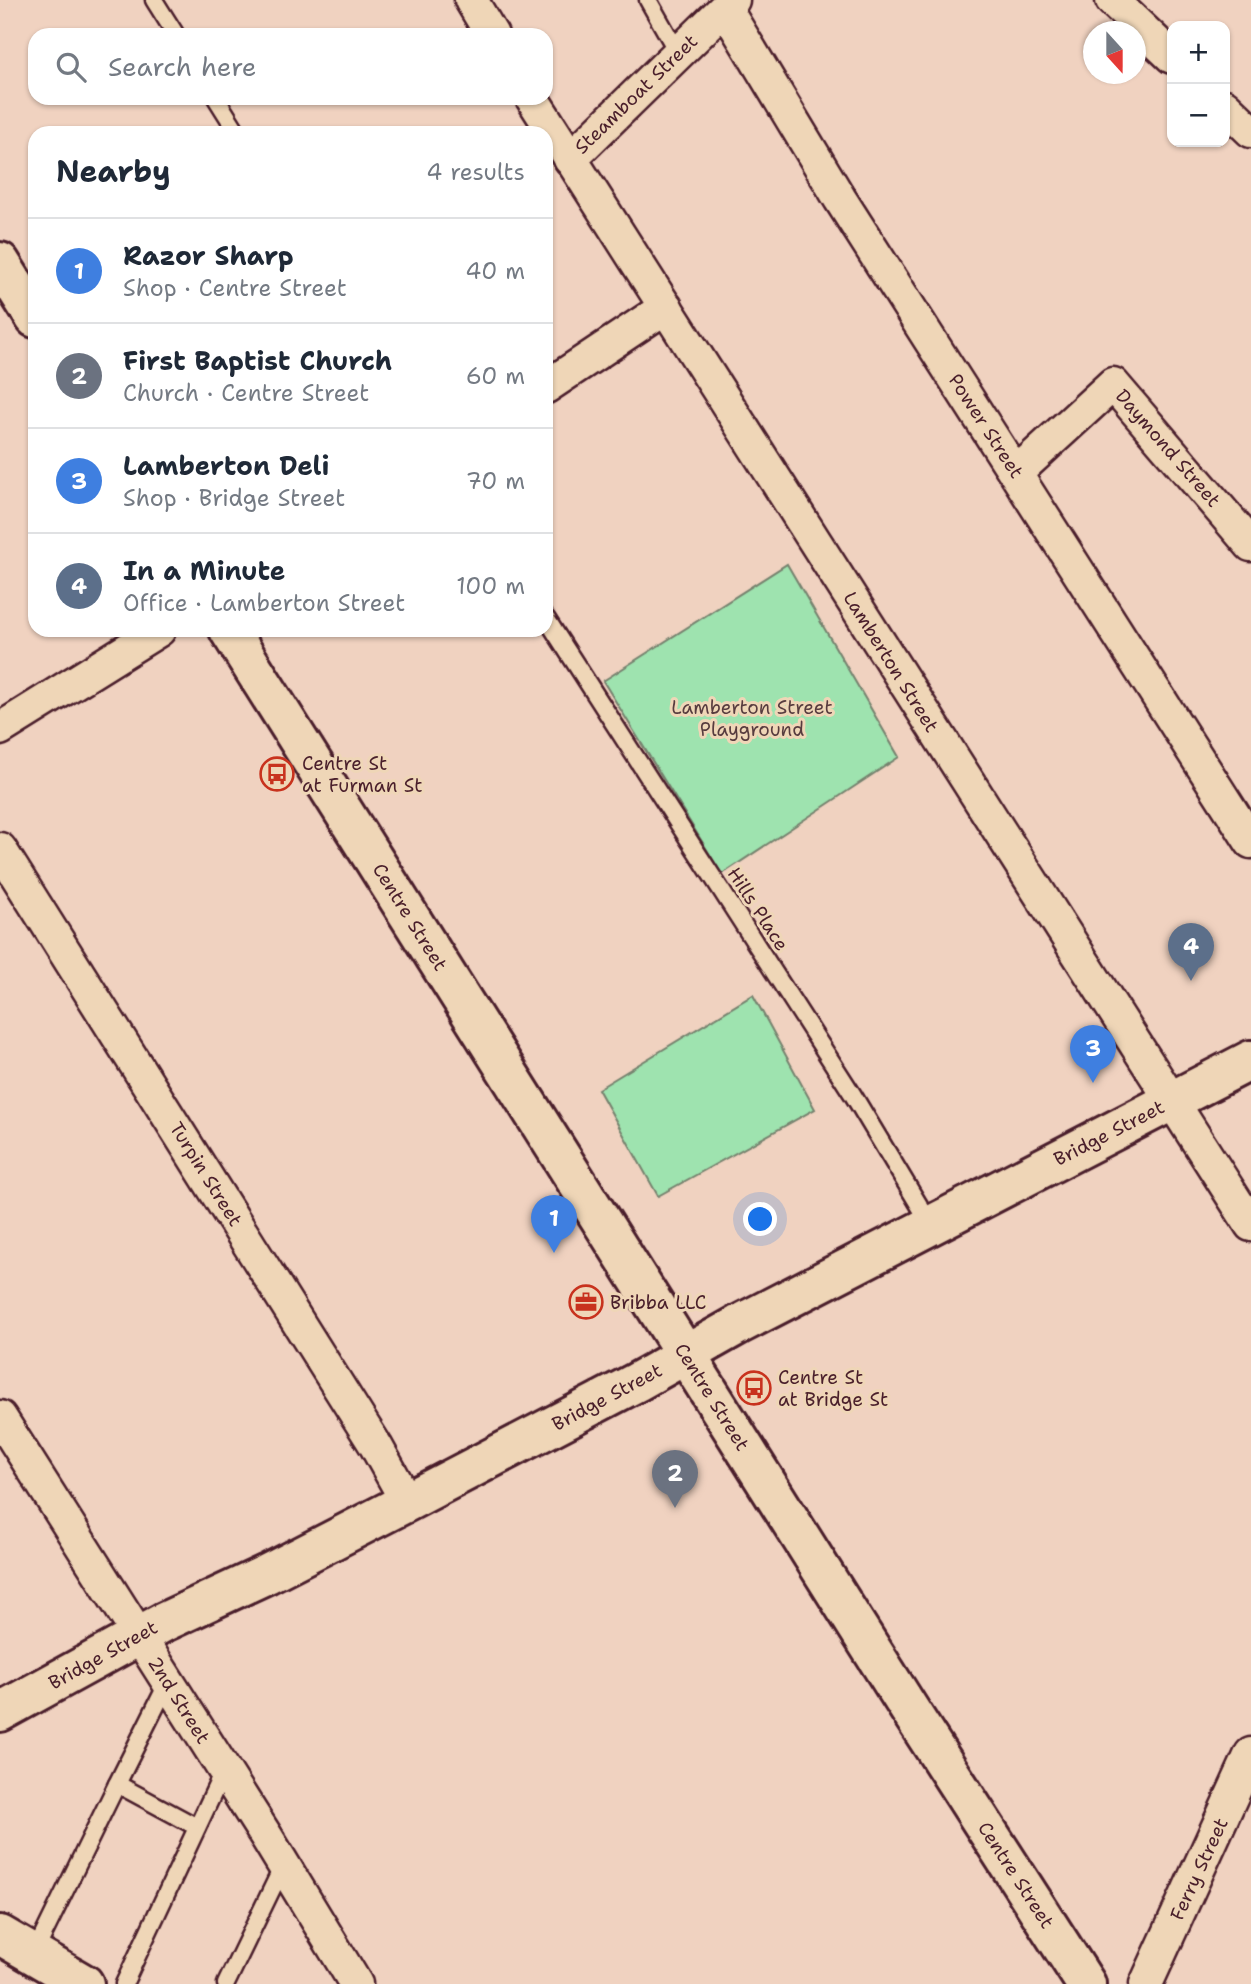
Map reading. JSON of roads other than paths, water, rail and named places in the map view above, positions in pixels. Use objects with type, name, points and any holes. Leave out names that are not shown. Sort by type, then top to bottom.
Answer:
[{"type":"street","points":[[471,0],[488,28]]},
{"type":"street","points":[[1112,0],[1167,52]]},
{"type":"street","name":"Steamboat Street","points":[[570,159],[729,4]]},
{"type":"street","name":"Power Street","points":[[729,4],[840,200],[1251,842]]},
{"type":"street","name":"Lamberton Street","points":[[536,105],[549,126]]},
{"type":"street","points":[[1230,111],[1251,131]]},
{"type":"street","name":"Lamberton Street","points":[[553,132],[1251,1225]]},
{"type":"street","points":[[0,262],[28,307]]},
{"type":"street","points":[[553,382],[666,307]]},
{"type":"street","name":"Daymond Street","points":[[1016,473],[1113,384],[1251,545]]},
{"type":"street","points":[[0,729],[148,637]]},
{"type":"street","name":"Centre Street","points":[[233,637],[1086,1984]]},
{"type":"street","name":"Turpin Street","points":[[0,849],[369,1435],[407,1502]]},
{"type":"street","name":"Bridge Street","points":[[0,1712],[139,1636],[407,1502],[931,1225],[1251,1060]]},
{"type":"street","name":"2nd Street","points":[[0,1417],[356,1984]]},
{"type":"street","name":"Ferry Street","points":[[1146,1984],[1251,1754]]},
{"type":"street","points":[[0,1935],[85,1984]]},
{"type":"lane","points":[[154,0],[172,28]]},
{"type":"lane","points":[[648,0],[678,53]]},
{"type":"lane","points":[[220,105],[234,126]]},
{"type":"lane","name":"Hills Place","points":[[553,629],[853,1095],[931,1225]]},
{"type":"lane","points":[[34,1954],[168,1682]]},
{"type":"lane","points":[[124,1984],[224,1770]]},
{"type":"lane","points":[[117,1784],[197,1827]]},
{"type":"lane","points":[[226,1984],[284,1866]]},
{"type":"place","name":"Centre St at Furman St","points":[[277,774]]},
{"type":"place","name":"In a Minute","points":[[1191,981]]},
{"type":"place","name":"Lamberton Deli","points":[[1093,1083]]},
{"type":"place","name":"Razor Sharp","points":[[554,1253]]},
{"type":"place","name":"Bribba LLC","points":[[586,1302]]},
{"type":"place","name":"Centre St at Bridge St","points":[[754,1388]]},
{"type":"place","name":"First Baptist Church","points":[[675,1508]]},
{"type":"park label","name":"Lamberton Street Playground","points":[[752,718]]}]
